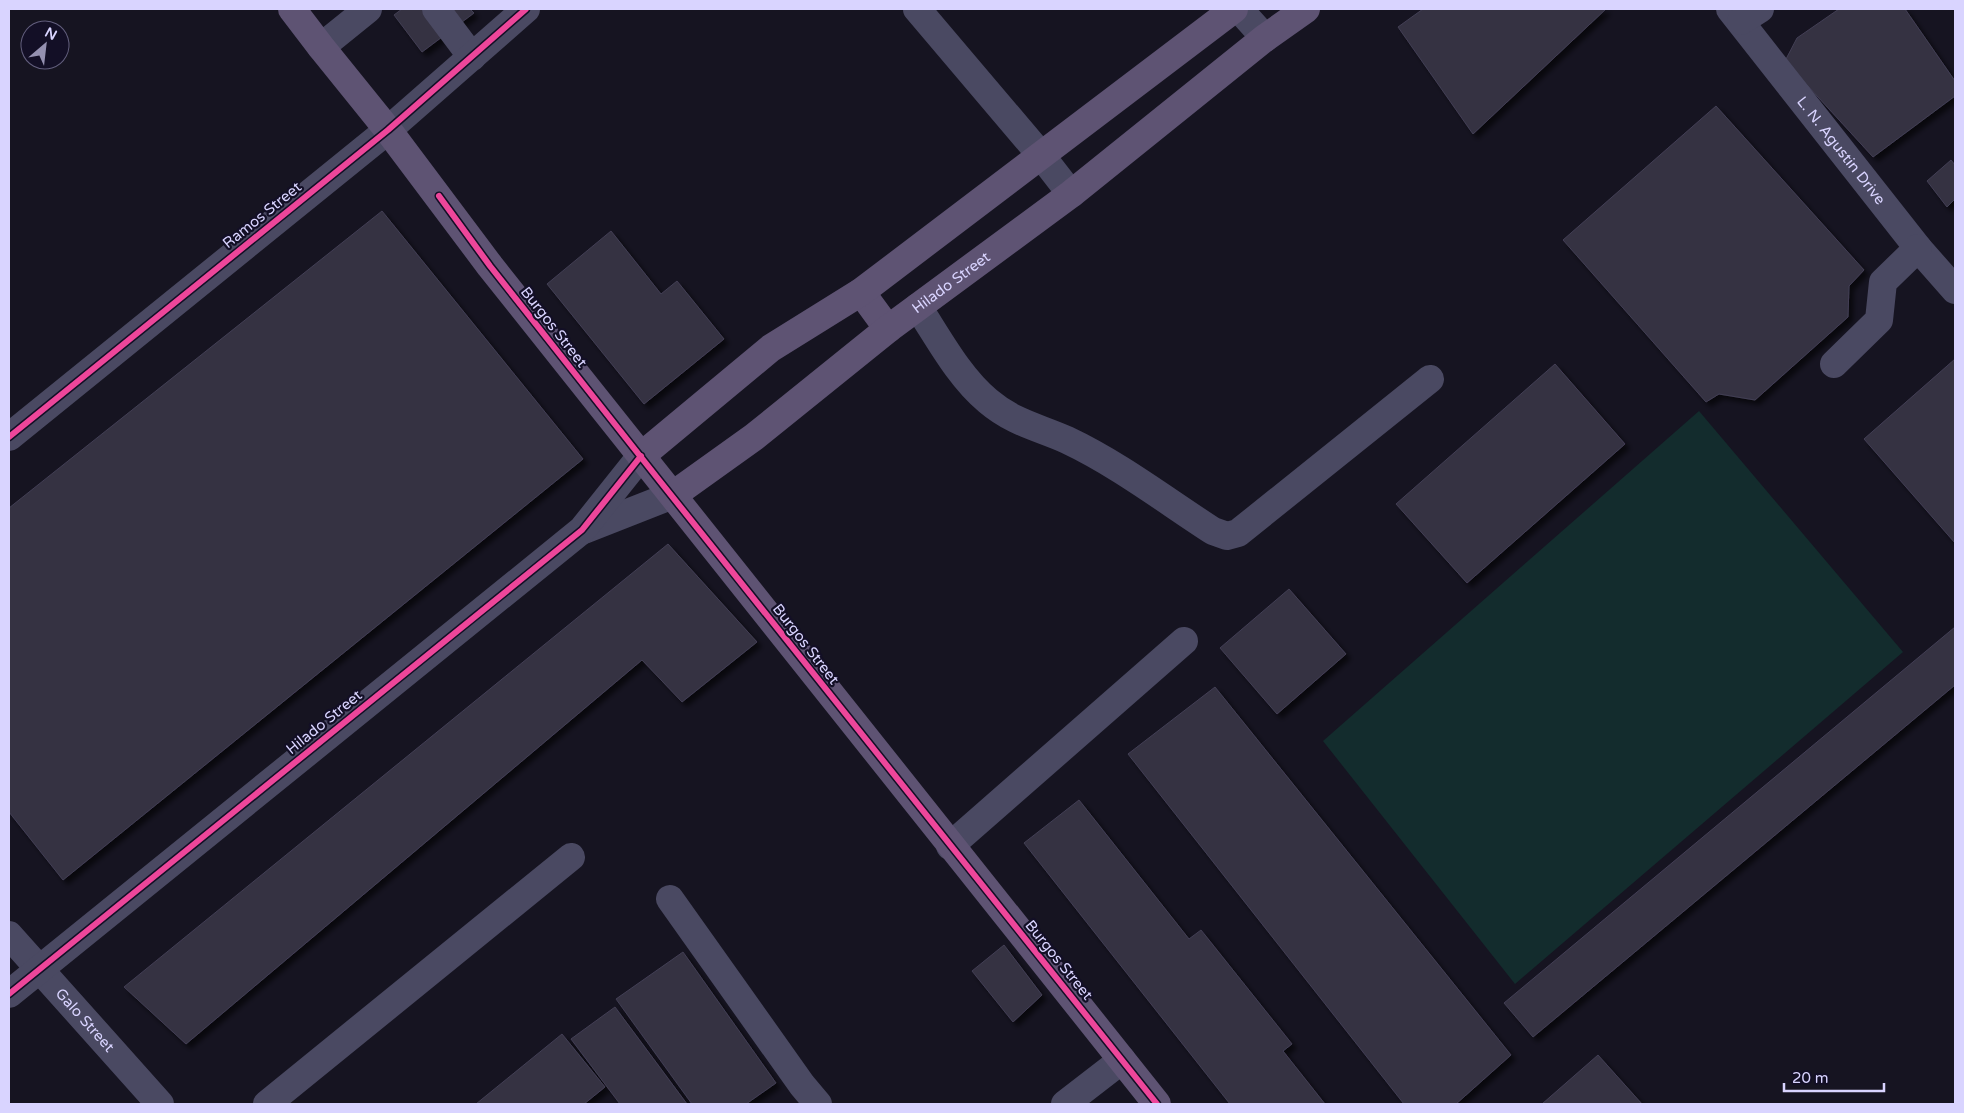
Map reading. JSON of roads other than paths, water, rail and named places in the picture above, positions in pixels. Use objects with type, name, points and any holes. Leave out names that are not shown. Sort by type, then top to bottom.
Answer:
[{"type":"main road","name":"Burgos Street","points":[[292,9],[388,130],[490,266],[1157,1104]]},
{"type":"main road","name":"Hilado Street","points":[[641,456],[771,348],[861,292],[1040,154],[1234,9]]},
{"type":"main road","name":"Hilado Street","points":[[673,495],[754,437],[888,329],[1070,194],[1265,38],[1306,9]]},
{"type":"main road","points":[[861,292],[888,329]]},
{"type":"street","points":[[321,47],[368,9]]},
{"type":"street","points":[[436,9],[472,57]]},
{"type":"street","name":"Ramos Street","points":[[9,436],[388,130],[526,9]]},
{"type":"street","points":[[917,9],[1040,154],[1070,194]]},
{"type":"street","points":[[1239,9],[1265,38]]},
{"type":"street","name":"L. N. Agustin Drive","points":[[1744,13],[1918,248],[1953,282]]},
{"type":"street","points":[[1834,364],[1879,320],[1883,282],[1918,248]]},
{"type":"street","points":[[918,307],[972,386],[990,403],[1021,423],[1066,440],[1110,464],[1213,531],[1227,536],[1238,533],[1430,379]]},
{"type":"street","name":"Hilado Street","points":[[9,994],[582,530],[641,456]]},
{"type":"street","name":"Hilado Street","points":[[582,530],[673,495]]},
{"type":"street","points":[[950,846],[1184,641]]},
{"type":"street","points":[[267,1104],[571,857]]},
{"type":"street","points":[[670,899],[802,1085],[818,1104]]},
{"type":"street","name":"Galo Street","points":[[9,935],[160,1104]]},
{"type":"street","points":[[1065,1104],[1122,1060]]}]
